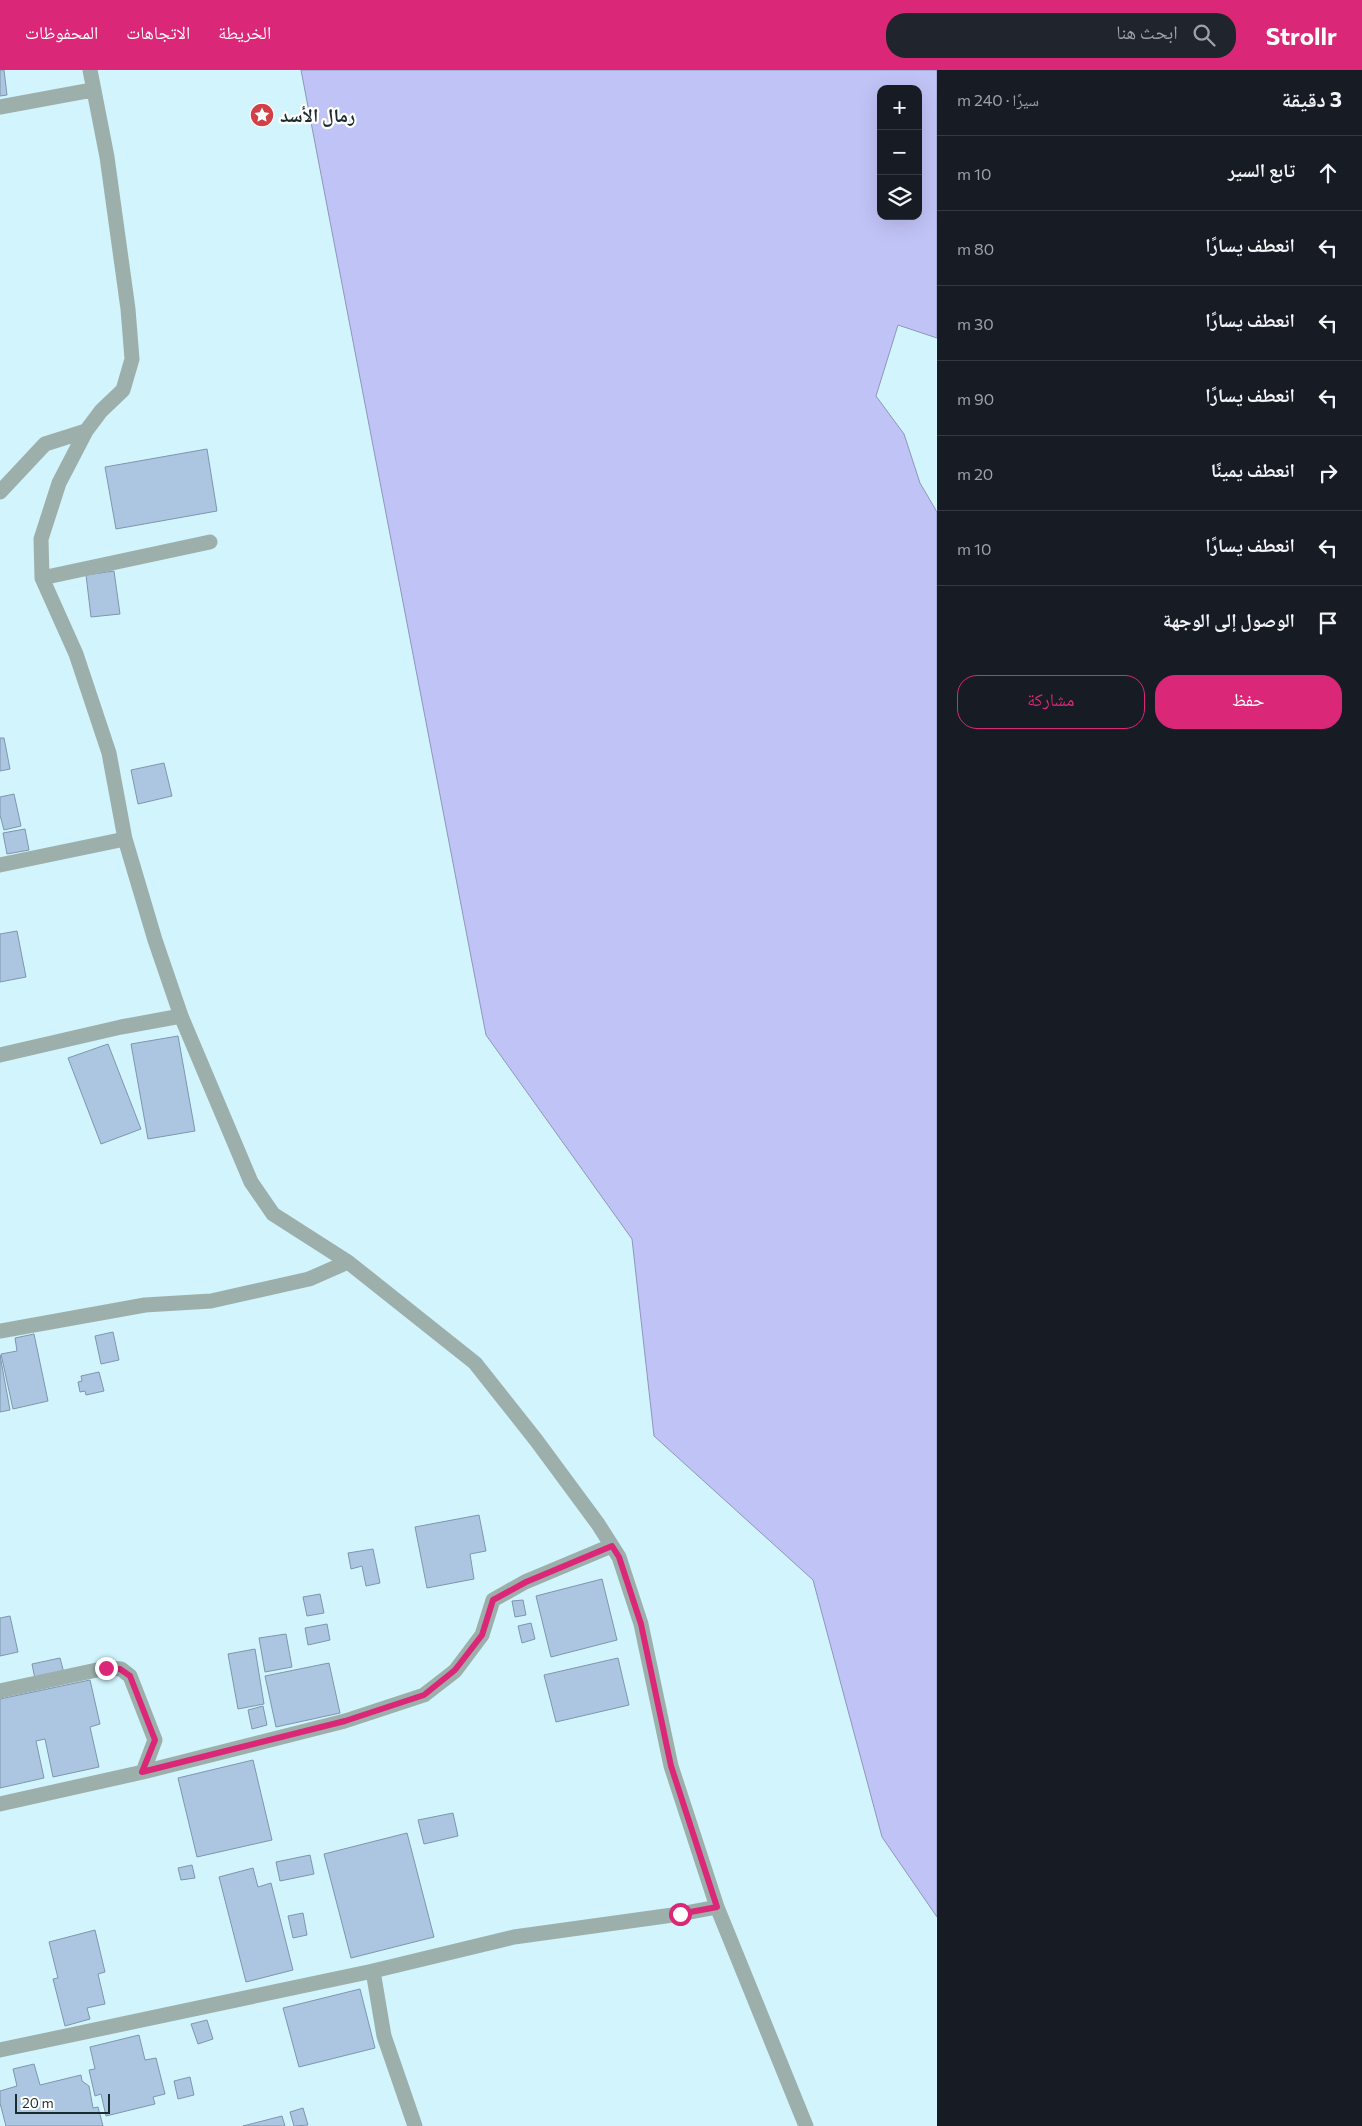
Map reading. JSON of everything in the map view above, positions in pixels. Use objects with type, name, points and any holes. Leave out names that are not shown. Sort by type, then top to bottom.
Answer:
[{"type":"street","points":[[90,70],[92,90],[107,157],[128,309],[132,359],[123,390],[101,411],[86,431],[59,483],[41,539],[42,578],[76,654],[109,752],[125,839],[155,940],[182,1016],[251,1182],[273,1214],[348,1262],[475,1363],[541,1448],[619,1557],[641,1624],[671,1766],[717,1907],[806,2126]]},
{"type":"street","points":[[0,107],[92,90]]},
{"type":"street","points":[[3,486],[45,444],[86,431]]},
{"type":"street","points":[[42,578],[210,542]]},
{"type":"street","points":[[0,865],[125,839]]},
{"type":"street","points":[[0,1055],[120,1027],[182,1016]]},
{"type":"street","points":[[0,1331],[145,1305],[211,1301],[309,1279],[348,1262]]},
{"type":"street","points":[[0,1804],[142,1772],[345,1721],[424,1695],[455,1670],[482,1635],[493,1600],[526,1582],[612,1546]]},
{"type":"street","points":[[0,1692],[106,1668],[120,1669],[130,1676],[155,1740],[142,1772]]},
{"type":"street","points":[[0,2050],[373,1971],[514,1937],[680,1914],[717,1907]]},
{"type":"street","points":[[373,1971],[384,2036],[415,2126]]},
{"type":"water","points":[[301,70],[937,70],[937,338],[898,325],[876,396],[904,434],[920,483],[937,512],[937,1917],[882,1837],[813,1580],[654,1436],[632,1239],[486,1035]]},
{"type":"building","points":[[0,70],[4,70],[7,95],[0,96]]},
{"type":"building","points":[[207,449],[217,511],[116,529],[105,467]]},
{"type":"building","points":[[114,571],[120,614],[91,617],[86,575]]},
{"type":"building","points":[[0,738],[4,738],[10,769],[0,771]]},
{"type":"building","points":[[164,763],[172,796],[138,804],[131,770]]},
{"type":"building","points":[[14,794],[21,826],[4,830],[0,815],[0,797]]},
{"type":"building","points":[[25,829],[29,850],[7,854],[3,833]]},
{"type":"building","points":[[17,931],[26,977],[0,982],[0,934]]},
{"type":"building","points":[[178,1036],[195,1131],[148,1139],[131,1044]]},
{"type":"building","points":[[108,1044],[141,1129],[101,1144],[68,1058]]},
{"type":"building","points":[[113,1332],[119,1360],[101,1364],[95,1336]]},
{"type":"building","points":[[34,1334],[48,1401],[13,1409],[1,1354],[17,1351],[15,1338]]},
{"type":"building","points":[[0,1355],[10,1410],[0,1412]]},
{"type":"building","points":[[99,1372],[104,1391],[86,1395],[85,1391],[80,1392],[78,1382],[82,1381],[81,1376]]},
{"type":"building","points":[[479,1515],[486,1551],[470,1554],[474,1579],[427,1588],[415,1527]]},
{"type":"building","points":[[373,1549],[380,1583],[366,1586],[362,1566],[351,1569],[348,1553]]},
{"type":"building","points":[[602,1579],[617,1640],[551,1657],[536,1596]]},
{"type":"building","points":[[320,1594],[324,1613],[307,1616],[303,1597]]},
{"type":"building","points":[[523,1600],[526,1615],[515,1617],[512,1601]]},
{"type":"building","points":[[10,1616],[18,1652],[0,1656],[0,1618]]},
{"type":"building","points":[[531,1623],[535,1639],[522,1643],[518,1626]]},
{"type":"building","points":[[327,1624],[330,1640],[308,1645],[305,1628]]},
{"type":"building","points":[[286,1634],[292,1667],[265,1672],[259,1638]]},
{"type":"building","points":[[255,1649],[264,1704],[238,1709],[228,1654]]},
{"type":"building","points":[[60,1658],[64,1673],[35,1679],[32,1664]]},
{"type":"building","points":[[618,1658],[629,1705],[556,1722],[544,1675]]},
{"type":"building","points":[[329,1663],[340,1713],[276,1727],[265,1676]]},
{"type":"building","points":[[90,1680],[100,1724],[90,1727],[99,1767],[53,1777],[45,1739],[36,1741],[44,1778],[0,1788],[0,1699]]},
{"type":"building","points":[[263,1706],[267,1725],[252,1729],[248,1710]]},
{"type":"building","points":[[253,1760],[272,1840],[197,1857],[178,1778]]},
{"type":"building","points":[[453,1813],[458,1836],[424,1844],[418,1820]]},
{"type":"building","points":[[407,1833],[434,1937],[351,1958],[324,1854]]},
{"type":"building","points":[[310,1855],[314,1874],[280,1881],[276,1862]]},
{"type":"building","points":[[192,1865],[195,1878],[181,1880],[178,1868]]},
{"type":"building","points":[[253,1868],[258,1887],[271,1883],[293,1970],[246,1982],[219,1877]]},
{"type":"building","points":[[303,1913],[307,1935],[293,1938],[288,1916]]},
{"type":"building","points":[[95,1930],[105,1972],[98,1974],[105,2004],[87,2008],[90,2019],[65,2026],[53,1979],[58,1978],[49,1942]]},
{"type":"building","points":[[360,1989],[375,2048],[299,2067],[283,2008]]},
{"type":"building","points":[[207,2020],[213,2039],[198,2044],[191,2024]]},
{"type":"building","points":[[139,2035],[145,2060],[156,2058],[165,2094],[153,2097],[155,2104],[106,2116],[101,2094],[95,2096],[89,2070],[95,2069],[90,2047]]},
{"type":"building","points":[[34,2064],[40,2085],[81,2075],[82,2081],[89,2086],[93,2108],[98,2107],[103,2126],[6,2126],[0,2103],[0,2091],[17,2086],[13,2069]]},
{"type":"building","points":[[190,2077],[194,2095],[178,2099],[174,2081]]},
{"type":"building","points":[[303,2108],[308,2125],[294,2126],[290,2112]]},
{"type":"building","points":[[282,2116],[285,2126],[243,2126]]},
{"type":"place","name":"رمال الأسد","points":[[262,115]]},
{"type":"route","points":[[106,1668],[120,1669],[130,1676],[155,1740],[142,1772],[345,1721],[424,1695],[455,1670],[482,1635],[493,1600],[526,1582],[612,1546],[619,1557],[641,1624],[671,1766],[717,1907],[680,1914]]}]
